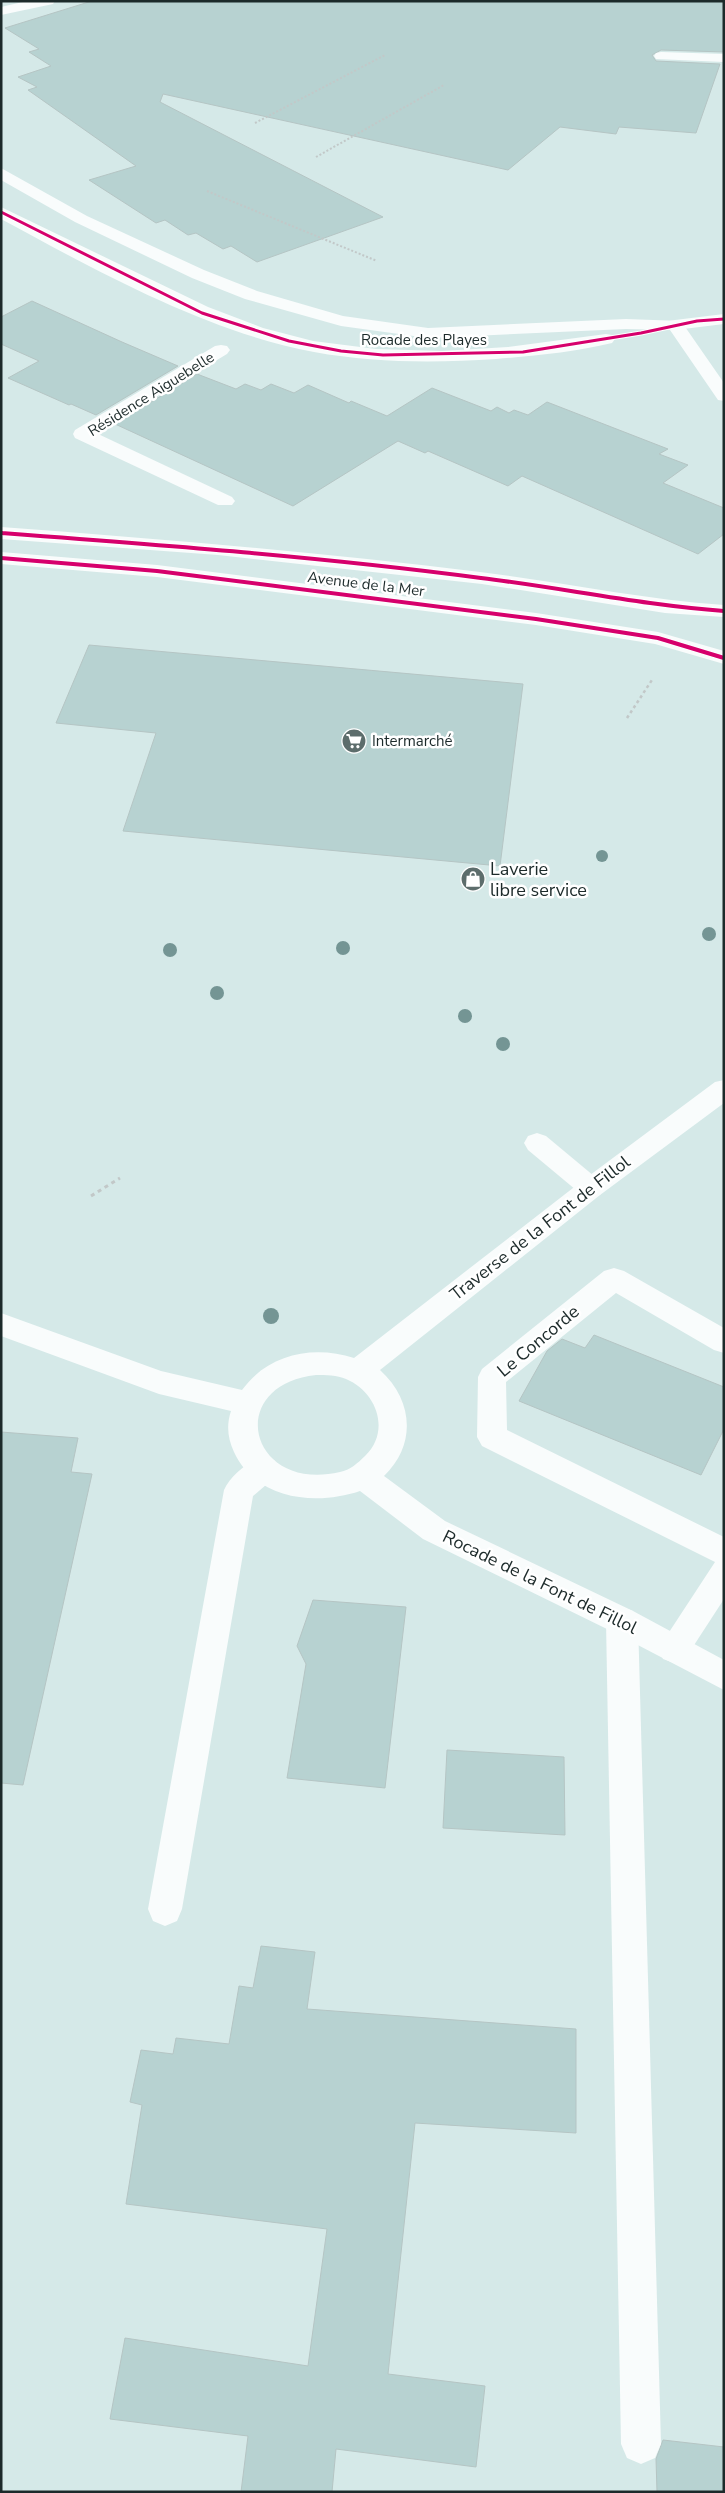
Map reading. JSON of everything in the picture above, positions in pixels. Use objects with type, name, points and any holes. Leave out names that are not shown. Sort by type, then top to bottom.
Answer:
[{"type":"street","points":[[1,11],[48,1]]},
{"type":"street","points":[[661,56],[724,58]]},
{"type":"street","name":"Rocade des Playes","points":[[1,174],[81,219],[198,274],[252,295],[340,321],[428,333],[617,324],[675,325]]},
{"type":"street","name":"Rocade des Playes","points":[[1,212],[39,233],[202,313],[281,339],[341,351],[403,355],[523,352],[641,333],[675,325],[724,319]]},
{"type":"street","points":[[675,325],[724,396]]},
{"type":"street","name":"Résidence Aiguebelle","points":[[221,350],[82,434],[225,501]]},
{"type":"street","name":"Avenue de la Mer","points":[[1,533],[228,550],[482,578],[665,608],[724,611]]},
{"type":"street","name":"Avenue de la Mer","points":[[1,558],[157,571],[536,619],[658,638],[724,658]]},
{"type":"street","name":"Traverse de la Font de Fillol","points":[[358,1371],[590,1188],[724,1089]]},
{"type":"street","points":[[537,1143],[590,1188]]},
{"type":"street","name":"Le Concorde","points":[[724,1342],[614,1278],[492,1377],[492,1437],[724,1552]]},
{"type":"street","points":[[1,1324],[159,1382],[247,1403]]},
{"type":"street","points":[[316,1363],[331,1364],[358,1371],[375,1382],[388,1397],[394,1413],[395,1430],[390,1448],[382,1460],[362,1476],[352,1481],[329,1487],[305,1487],[282,1480],[263,1469],[251,1455],[243,1438],[243,1420],[247,1403],[258,1387],[275,1375],[295,1366],[316,1363]]},
{"type":"street","points":[[165,1909],[239,1490],[263,1469]]},
{"type":"street","name":"Rocade de la Font de Fillol","points":[[362,1476],[434,1530],[622,1621],[724,1676]]},
{"type":"street","points":[[674,1649],[724,1572]]},
{"type":"street","points":[[622,1621],[641,2444]]},
{"type":"path","points":[[255,123],[385,55]]},
{"type":"path","points":[[316,157],[444,85]]},
{"type":"path","points":[[206,191],[377,261]]},
{"type":"path","points":[[627,718],[653,678]]},
{"type":"path","points":[[91,1196],[120,1178]]},
{"type":"building","points":[[92,1],[724,1],[724,52],[661,50],[652,55],[656,61],[720,64],[696,133],[619,127],[616,134],[560,127],[508,170],[163,94],[160,102],[383,217],[257,262],[231,246],[223,249],[196,233],[188,235],[165,220],[156,223],[89,180],[136,166],[28,90],[37,87],[18,77],[51,66],[29,52],[39,49],[5,28]]},
{"type":"building","points":[[32,301],[178,366],[96,415],[8,378],[39,361],[1,344],[1,317]]},
{"type":"building","points":[[197,374],[236,389],[245,384],[261,390],[271,384],[294,393],[308,385],[349,403],[351,401],[387,416],[432,388],[491,411],[497,407],[509,413],[514,410],[528,415],[547,402],[668,449],[659,454],[688,465],[663,483],[724,508],[724,534],[698,554],[522,476],[508,486],[428,451],[425,453],[398,441],[293,506],[115,424]]},
{"type":"building","points":[[89,645],[523,684],[500,866],[123,831],[156,733],[56,723]]},
{"type":"building","points":[[594,1335],[724,1387],[724,1429],[701,1475],[519,1401],[547,1351],[562,1339],[585,1348]]},
{"type":"building","points":[[1,1432],[78,1438],[71,1472],[92,1474],[23,1785],[1,1783]]},
{"type":"building","points":[[313,1600],[406,1607],[385,1788],[287,1778],[306,1664],[297,1646]]},
{"type":"building","points":[[447,1750],[564,1757],[565,1835],[443,1828]]},
{"type":"building","points":[[261,1946],[315,1952],[307,2009],[576,2029],[576,2133],[415,2123],[388,2374],[485,2386],[476,2467],[336,2449],[332,2492],[241,2492],[248,2436],[110,2419],[125,2338],[308,2366],[327,2229],[126,2204],[142,2105],[130,2102],[141,2050],[173,2054],[176,2038],[229,2044],[239,1986],[253,1988]]},
{"type":"building","points":[[663,2440],[724,2447],[724,2492],[657,2492],[656,2459]]},
{"type":"cycle path","points":[[1,212],[39,233],[202,313],[289,341],[341,351],[383,355],[523,352],[641,333],[697,321],[724,319]]},
{"type":"cycle path","points":[[1,533],[218,549],[482,578],[665,607],[724,611]]},
{"type":"cycle path","points":[[1,558],[157,571],[536,619],[658,638],[724,658]]},
{"type":"place","name":"Intermarché","points":[[354,741]]},
{"type":"place","name":"Laverie libre service","points":[[473,879]]}]
